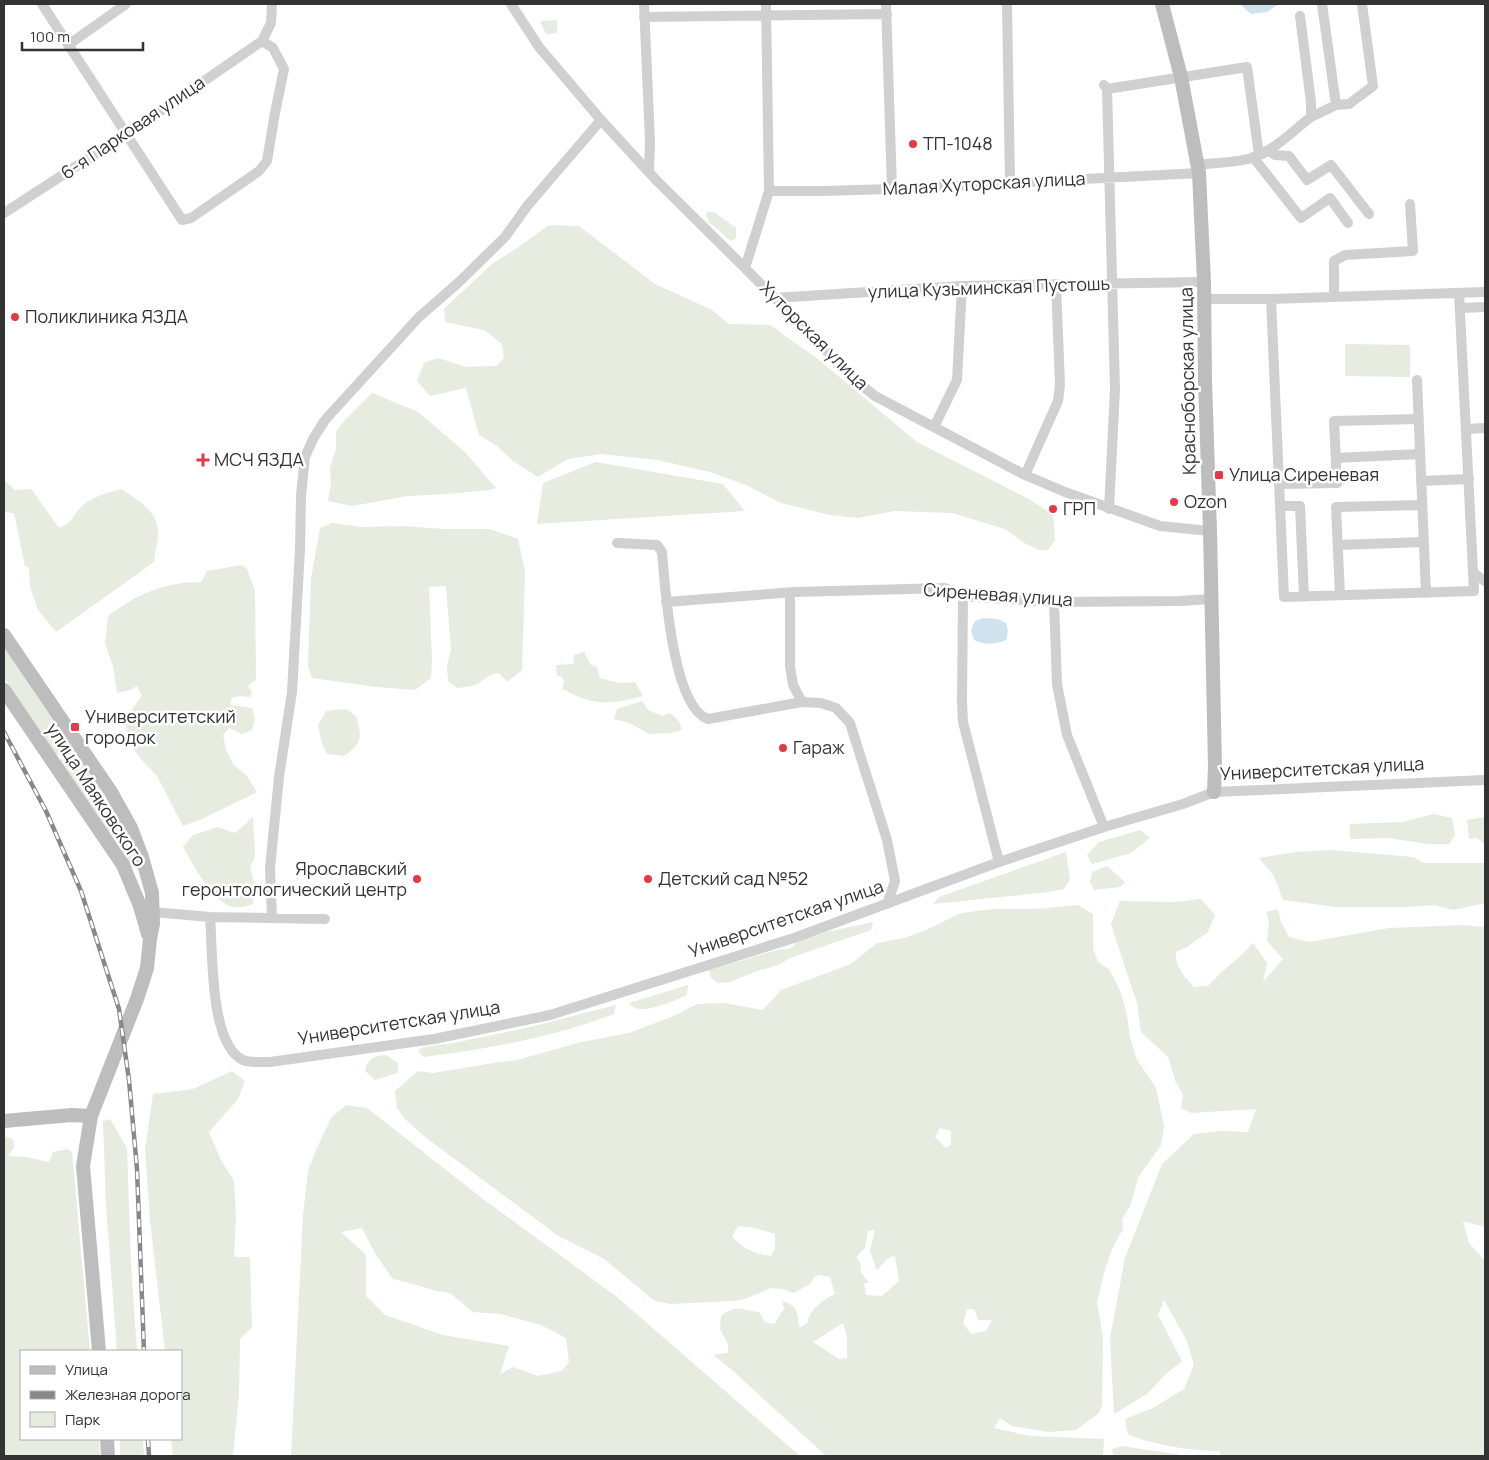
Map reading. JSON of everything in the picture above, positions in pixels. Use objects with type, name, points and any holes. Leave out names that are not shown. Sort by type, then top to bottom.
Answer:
[{"type":"main road","name":"Красноборская улица","points":[[1162,4],[1181,77],[1199,169],[1204,282],[1210,531],[1214,792]]},
{"type":"main road","name":"улица Маяковского","points":[[4,634],[111,792],[131,828],[142,857],[152,893],[153,924],[150,939]]},
{"type":"main road","name":"улица Маяковского","points":[[4,690],[123,866],[146,923],[150,939]]},
{"type":"main road","points":[[106,840],[113,842],[119,840],[128,835],[131,828]]},
{"type":"main road","points":[[99,1350],[84,1166],[91,1116],[137,999],[147,968],[150,939]]},
{"type":"main road","points":[[4,1121],[72,1115],[91,1116]]},
{"type":"main road","points":[[107,1440],[108,1456]]},
{"type":"street","points":[[42,4],[125,135],[182,220],[191,218],[259,170],[267,161],[284,69],[273,48],[262,41],[271,23],[272,4]]},
{"type":"street","points":[[68,45],[126,4]]},
{"type":"street","name":"Хуторская улица","points":[[511,4],[539,48],[657,181],[854,380],[875,396],[1025,475],[1065,492],[1160,526],[1210,531]]},
{"type":"street","points":[[644,4],[650,141],[649,171]]},
{"type":"street","points":[[745,268],[769,191],[766,4]]},
{"type":"street","points":[[1007,4],[1010,183]]},
{"type":"street","points":[[1322,4],[1336,105]]},
{"type":"street","points":[[1260,154],[1311,117],[1336,105],[1349,104],[1373,86],[1362,4]]},
{"type":"street","points":[[644,18],[766,16],[886,9],[892,189]]},
{"type":"street","points":[[1300,16],[1311,102],[1311,117]]},
{"type":"street","name":"6-я Парковая улица","points":[[4,213],[125,135],[262,41]]},
{"type":"street","points":[[1109,509],[1115,390],[1106,87],[1247,67],[1260,154],[1301,218],[1330,198],[1348,223]]},
{"type":"street","points":[[272,918],[270,868],[279,777],[292,692],[300,550],[301,495],[305,457],[313,439],[326,420],[419,317],[458,283],[505,237],[528,205],[601,120]]},
{"type":"street","points":[[1260,154],[1289,156],[1307,180],[1331,165],[1368,214]]},
{"type":"street","name":"Малая Хуторская улица","points":[[769,191],[823,192],[1109,178],[1199,169],[1260,154]]},
{"type":"street","points":[[1334,297],[1334,261],[1345,255],[1413,251],[1410,204]]},
{"type":"street","name":"улица Кузьминская Пустошь","points":[[774,298],[962,286],[1204,282]]},
{"type":"street","points":[[1025,475],[1058,401],[1060,385],[1056,284]]},
{"type":"street","points":[[934,427],[957,380],[962,286]]},
{"type":"street","points":[[1271,299],[1284,597],[1426,593],[1474,591],[1459,292]]},
{"type":"street","points":[[1204,299],[1271,299],[1485,292]]},
{"type":"street","points":[[1460,308],[1485,307]]},
{"type":"street","points":[[1417,380],[1426,593]]},
{"type":"street","points":[[1279,484],[1336,483],[1334,421],[1419,419]]},
{"type":"street","points":[[1466,428],[1485,428]]},
{"type":"street","points":[[1336,458],[1420,454]]},
{"type":"street","points":[[1422,481],[1469,479]]},
{"type":"street","points":[[1340,596],[1336,507],[1422,504]]},
{"type":"street","points":[[1280,506],[1300,506],[1304,597]]},
{"type":"street","points":[[1338,544],[1424,542]]},
{"type":"street","points":[[617,543],[657,545],[662,552],[670,635],[679,673],[690,701],[703,717],[708,719],[802,702],[836,708],[850,723],[888,840],[895,881],[887,904]]},
{"type":"street","points":[[1473,574],[1485,573]]},
{"type":"street","points":[[1473,574],[1485,581]]},
{"type":"street","name":"Сиреневая улица","points":[[666,602],[790,593],[945,588],[963,596],[1054,602],[1211,599]]},
{"type":"street","points":[[790,593],[790,666],[794,685],[802,702]]},
{"type":"street","points":[[963,596],[963,722],[998,862]]},
{"type":"street","points":[[1054,602],[1058,684],[1068,735],[1104,827]]},
{"type":"street","name":"Университетская улица","points":[[210,917],[214,990],[220,1021],[229,1048],[243,1061],[270,1062],[434,1039],[550,1015],[794,938],[998,862],[1104,827],[1183,804],[1214,792],[1485,780]]},
{"type":"street","points":[[153,912],[210,917],[325,919]]},
{"type":"green space","points":[[557,20],[557,33],[546,34],[540,21]]},
{"type":"green space","points":[[707,212],[714,212],[736,228],[736,238],[731,241],[710,223],[706,215]]},
{"type":"green space","points":[[549,225],[579,226],[655,284],[712,310],[729,324],[770,325],[818,359],[917,442],[1029,499],[1053,515],[1055,540],[1048,550],[1039,550],[1026,544],[1005,529],[952,513],[895,511],[858,518],[830,515],[781,503],[746,485],[710,472],[657,460],[601,454],[568,459],[538,477],[479,435],[466,388],[430,396],[417,381],[424,363],[438,358],[467,367],[496,366],[504,358],[502,344],[484,330],[445,322],[444,309],[492,264]]},
{"type":"green space","points":[[1345,344],[1410,345],[1410,377],[1345,376]]},
{"type":"green space","points":[[372,393],[418,412],[464,451],[496,488],[448,494],[408,496],[352,506],[328,501],[331,482],[330,468],[336,449],[336,432],[344,421]]},
{"type":"green space","points":[[596,462],[723,484],[745,511],[537,524],[543,483]]},
{"type":"green space","points":[[4,480],[15,490],[31,489],[59,528],[70,522],[81,507],[90,500],[121,489],[145,506],[154,517],[158,534],[154,562],[56,632],[38,610],[30,587],[29,568],[25,566],[14,513],[4,512]]},
{"type":"green space","points":[[332,523],[362,527],[402,526],[445,529],[490,529],[518,539],[525,572],[522,670],[507,682],[499,673],[492,674],[477,684],[467,687],[457,688],[448,681],[447,665],[451,650],[446,586],[429,587],[431,678],[415,690],[376,687],[312,678],[308,666],[311,579],[320,528]]},
{"type":"green space","points":[[242,565],[247,569],[255,590],[256,679],[248,686],[252,692],[250,697],[240,696],[232,698],[230,705],[252,708],[255,719],[252,730],[242,734],[229,728],[223,735],[226,750],[234,765],[247,776],[257,792],[202,819],[183,826],[157,776],[140,758],[130,743],[124,719],[142,696],[137,686],[117,693],[113,666],[105,643],[108,616],[130,601],[152,591],[175,584],[201,582],[207,571]]},
{"type":"green space","points":[[4,644],[71,745],[57,756],[4,678]]},
{"type":"green space","points":[[584,652],[591,665],[597,667],[600,678],[619,683],[635,682],[643,696],[620,701],[602,702],[584,699],[562,689],[564,682],[562,677],[557,675],[556,665],[573,664],[574,655]]},
{"type":"green space","points":[[642,701],[648,710],[662,716],[669,713],[674,716],[682,730],[671,733],[649,734],[630,723],[614,719],[617,709]]},
{"type":"green space","points":[[346,709],[356,716],[360,734],[358,743],[344,756],[327,754],[322,744],[318,725],[326,711]]},
{"type":"green space","points":[[76,750],[123,827],[119,833],[111,835],[59,760]]},
{"type":"green space","points":[[1433,814],[1452,818],[1455,835],[1449,844],[1429,844],[1387,838],[1350,839],[1350,824],[1403,822]]},
{"type":"green space","points":[[253,817],[255,858],[250,866],[254,884],[253,904],[234,907],[226,904],[211,891],[183,847],[193,835],[218,827],[235,833]]},
{"type":"green space","points":[[1485,817],[1485,844],[1477,838],[1469,839],[1467,820]]},
{"type":"green space","points":[[1140,830],[1150,838],[1131,853],[1092,864],[1087,855],[1099,842]]},
{"type":"green space","points":[[128,842],[136,865],[129,868],[118,848]]},
{"type":"green space","points":[[1331,850],[1413,857],[1424,863],[1485,863],[1485,903],[1453,910],[1435,905],[1336,907],[1283,900],[1274,876],[1259,858],[1295,852]]},
{"type":"green space","points":[[1066,852],[1070,879],[1064,889],[933,904],[939,897]]},
{"type":"green space","points":[[1107,866],[1125,882],[1120,887],[1094,890],[1090,882],[1092,872]]},
{"type":"green space","points":[[1201,899],[1215,915],[1208,932],[1187,947],[1176,952],[1179,967],[1194,987],[1208,986],[1253,943],[1267,963],[1263,982],[1283,959],[1267,941],[1269,922],[1266,912],[1278,909],[1281,922],[1289,937],[1309,942],[1389,928],[1464,925],[1485,927],[1485,1227],[1463,1221],[1469,1243],[1485,1261],[1485,1456],[1220,1456],[1220,1451],[1173,1447],[1128,1434],[1125,1419],[1153,1408],[1184,1389],[1194,1365],[1186,1339],[1164,1300],[1158,1315],[1182,1361],[1167,1373],[1147,1394],[1114,1414],[1110,1338],[1125,1258],[1162,1164],[1194,1134],[1221,1131],[1248,1132],[1256,1109],[1191,1113],[1181,1108],[1183,1094],[1176,1083],[1168,1057],[1141,1032],[1137,1003],[1111,924],[1120,901],[1174,902]]},
{"type":"green space","points":[[1078,905],[1093,914],[1093,949],[1098,962],[1109,969],[1121,993],[1127,1015],[1130,1038],[1137,1060],[1156,1088],[1164,1126],[1161,1145],[1139,1176],[1130,1206],[1122,1219],[1123,1229],[1113,1247],[1106,1266],[1097,1302],[1103,1337],[1102,1405],[1099,1413],[1076,1430],[1049,1432],[1012,1426],[1000,1418],[994,1428],[1030,1436],[1104,1439],[1103,1456],[826,1456],[731,1369],[713,1355],[728,1353],[728,1344],[720,1329],[721,1316],[726,1312],[739,1309],[759,1312],[765,1322],[774,1324],[784,1309],[782,1301],[795,1308],[800,1328],[807,1323],[811,1313],[818,1305],[835,1294],[830,1277],[819,1275],[814,1277],[811,1283],[794,1293],[783,1289],[771,1288],[745,1299],[732,1301],[670,1304],[655,1301],[604,1259],[557,1235],[425,1137],[405,1119],[397,1108],[395,1091],[418,1071],[433,1073],[517,1060],[581,1042],[629,1033],[674,1016],[697,1004],[724,1003],[763,1010],[781,990],[851,964],[877,943],[904,938],[926,930],[961,913],[993,909],[1037,909]],"holes":[[[940,1128],[951,1131],[951,1144],[946,1148],[935,1137]],[[738,1226],[755,1228],[775,1234],[775,1248],[771,1256],[760,1254],[745,1248],[732,1236]],[[875,1230],[870,1251],[876,1271],[886,1259],[895,1256],[899,1281],[882,1296],[866,1295],[864,1283],[869,1283],[861,1272],[860,1262],[856,1257],[865,1248],[868,1231]],[[967,1309],[974,1309],[978,1320],[992,1320],[986,1331],[971,1334],[963,1323]],[[843,1323],[847,1337],[847,1358],[839,1359],[813,1342]]]},
{"type":"green space","points":[[873,922],[871,930],[790,958],[778,965],[730,982],[718,983],[711,978],[709,970],[781,949],[789,949],[799,941],[826,932]]},
{"type":"green space","points":[[688,985],[687,995],[661,1005],[640,1009],[635,1008],[629,1003]]},
{"type":"green space","points":[[616,1005],[614,1014],[544,1036],[473,1050],[424,1057],[418,1051],[423,1047],[454,1043],[526,1028]]},
{"type":"green space","points":[[386,1055],[398,1063],[398,1073],[375,1080],[365,1071],[368,1063],[374,1057]]},
{"type":"green space","points":[[232,1071],[245,1081],[238,1099],[209,1132],[221,1160],[234,1181],[236,1217],[234,1257],[250,1257],[252,1327],[240,1339],[239,1394],[233,1456],[173,1456],[171,1440],[182,1440],[182,1350],[165,1350],[150,1220],[145,1150],[153,1094],[193,1089]]},
{"type":"green space","points":[[346,1105],[367,1108],[483,1199],[617,1297],[800,1456],[291,1456],[303,1216],[308,1171],[331,1118]],"holes":[[[362,1228],[376,1255],[393,1279],[450,1293],[473,1312],[501,1314],[541,1325],[566,1338],[569,1362],[562,1371],[538,1376],[513,1367],[500,1374],[509,1346],[443,1335],[385,1315],[366,1296],[366,1255],[341,1232]]]},
{"type":"green space","points":[[110,1119],[127,1148],[131,1264],[137,1350],[117,1350],[106,1206],[103,1121]]},
{"type":"green space","points":[[4,1136],[13,1139],[14,1147],[8,1156],[26,1157],[49,1162],[53,1152],[67,1149],[72,1152],[90,1350],[20,1350],[20,1440],[99,1440],[100,1456],[4,1456]]},
{"type":"green space","points":[[120,1440],[143,1440],[144,1456],[120,1456]]},
{"type":"green space","points":[[1122,1446],[1189,1456],[1113,1456],[1112,1449]]},
{"type":"water","points":[[1242,4],[1279,4],[1267,12],[1251,14]]},
{"type":"water","points":[[983,618],[998,619],[1006,623],[1008,631],[1006,640],[990,644],[974,640],[971,630],[975,621]]},
{"type":"railway","points":[[4,732],[46,811],[81,891],[119,1009],[129,1080],[137,1169],[144,1350]]},
{"type":"railway","points":[[148,1440],[149,1456]]},
{"type":"place","name":"ТП-1048","points":[[913,144]]},
{"type":"place","name":"Поликлиника ЯЗДА","points":[[15,317]]},
{"type":"place","name":"МСЧ ЯЗДА","points":[[203,460]]},
{"type":"place","name":"Улица Сиреневая","points":[[1219,475]]},
{"type":"place","name":"Ozon","points":[[1174,502]]},
{"type":"place","name":"ГРП","points":[[1053,509]]},
{"type":"place","name":"Университетский городок","points":[[75,727]]},
{"type":"place","name":"Гараж","points":[[783,748]]},
{"type":"place","name":"Ярославский геронтологический центр","points":[[417,879]]},
{"type":"place","name":"Детский сад №52","points":[[648,879]]}]
